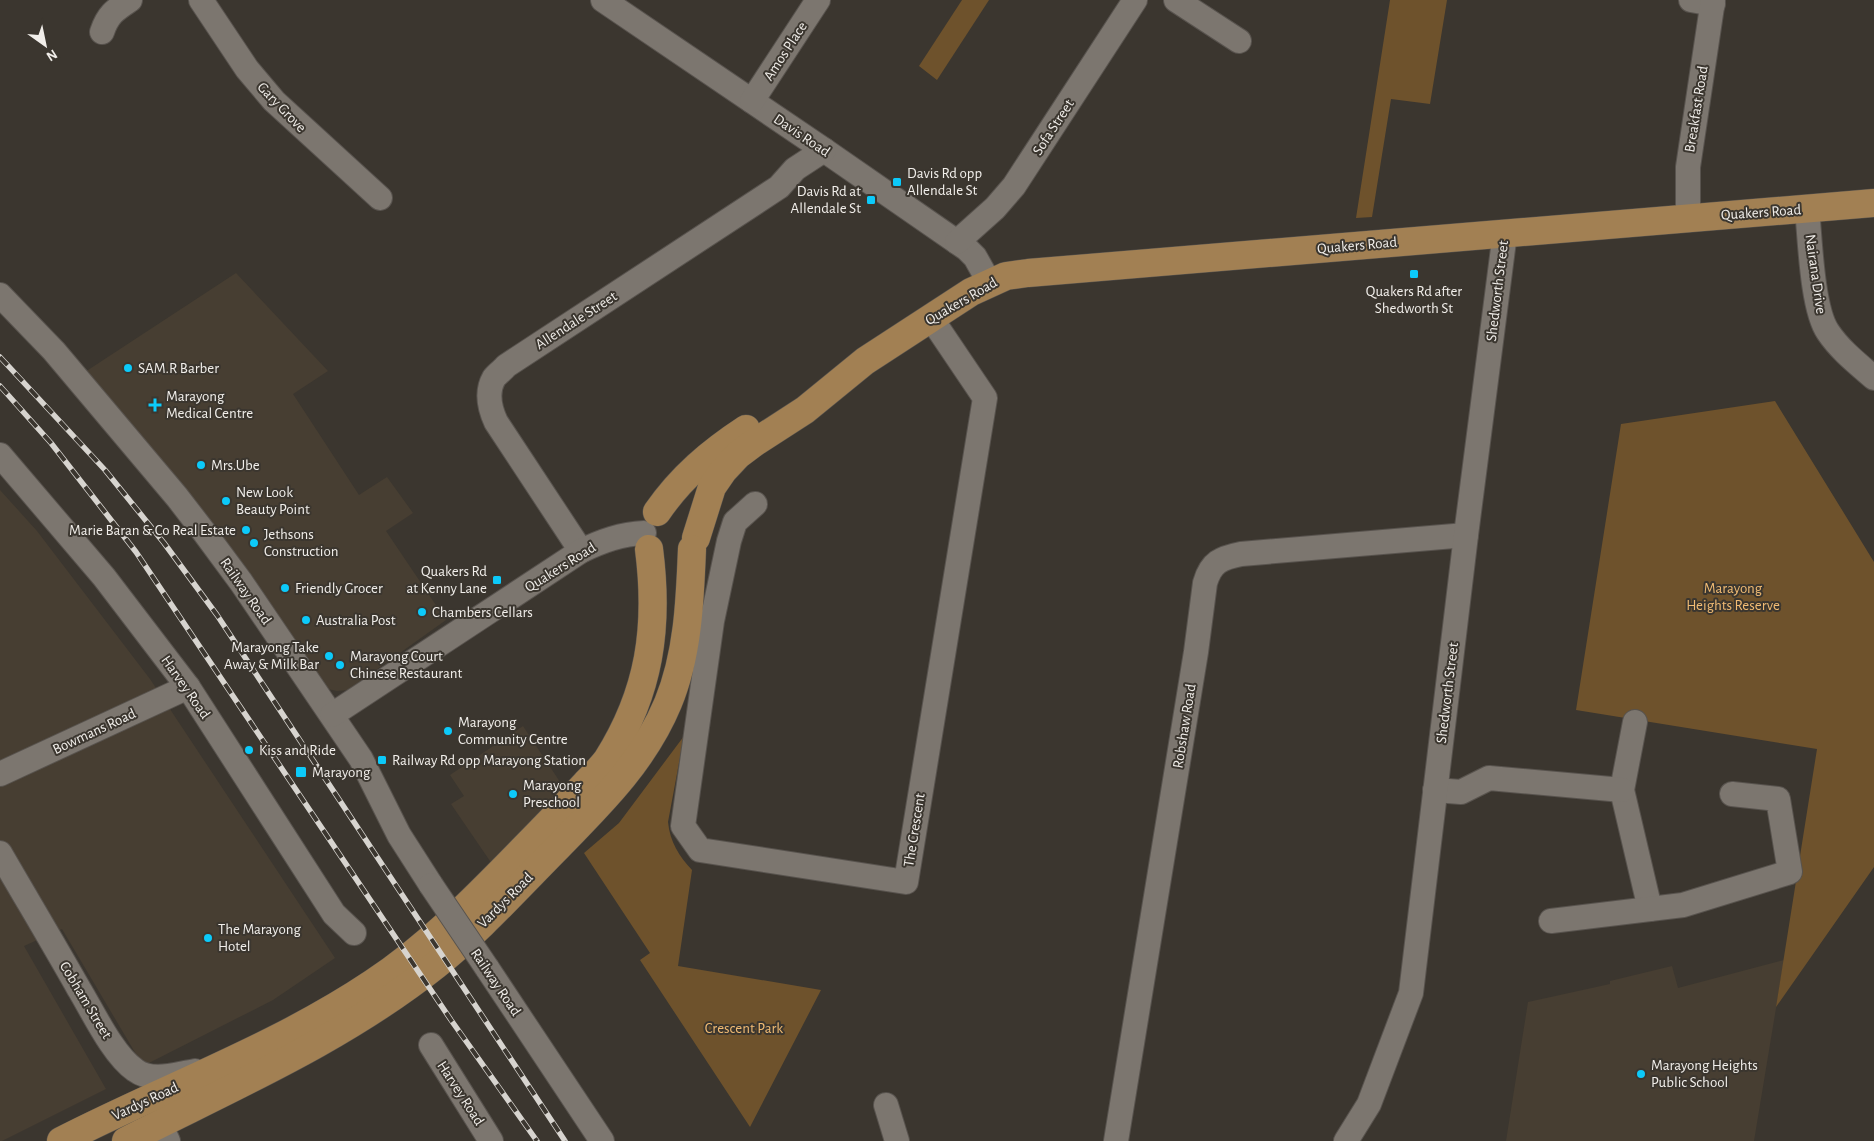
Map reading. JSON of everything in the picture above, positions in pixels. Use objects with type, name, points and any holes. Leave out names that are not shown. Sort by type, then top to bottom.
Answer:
[{"type":"main road","name":"Quakers Road","points":[[650,532],[677,485],[694,468],[728,441],[797,396],[864,361],[971,292],[989,282],[1006,276],[1505,232],[1874,203]]},
{"type":"main road","name":"Quakers Road","points":[[694,544],[712,487],[723,471],[754,443],[805,410],[864,361]]},
{"type":"main road","points":[[673,508],[688,515],[696,530],[694,544],[686,555],[670,560],[655,555],[650,532],[665,509],[673,508]]},
{"type":"main road","name":"Vardys Road","points":[[67,1138],[217,1067],[330,1010],[374,982],[423,946],[471,902],[567,804],[606,761],[631,714],[648,667],[654,614],[650,532]]},
{"type":"main road","name":"Vardys Road","points":[[126,1141],[164,1132],[339,1031],[410,984],[470,936],[613,791],[645,749],[669,703],[682,658],[694,544]]},
{"type":"main road","name":"Vardys Road","points":[[164,1132],[160,1116],[170,1102],[217,1067]]},
{"type":"main road","name":"Vardys Road","points":[[67,1138],[136,1116],[145,1117],[164,1132]]},
{"type":"street","points":[[102,32],[106,20],[115,10],[130,0]]},
{"type":"street","name":"Gary Grove","points":[[201,0],[247,69],[274,101],[380,198]]},
{"type":"street","name":"Davis Road","points":[[603,0],[957,242],[975,258],[989,282]]},
{"type":"street","name":"Amos Place","points":[[752,101],[818,0]]},
{"type":"street","name":"Sofa Street","points":[[957,242],[995,208],[1014,186],[1135,0]]},
{"type":"street","points":[[1176,0],[1239,40]]},
{"type":"street","name":"Breakfast Road","points":[[1688,218],[1688,167],[1706,1]]},
{"type":"street","name":"Allendale Street","points":[[581,551],[496,422],[490,408],[490,392],[494,378],[506,366],[779,187],[795,169],[824,150]]},
{"type":"street","name":"Nairana Drive","points":[[1807,208],[1817,307],[1826,330],[1839,346],[1874,378]]},
{"type":"street","name":"Shedworth Street","points":[[1346,1141],[1369,1104],[1411,993],[1466,535],[1505,232]]},
{"type":"street","name":"Railway Road","points":[[0,295],[54,351],[178,497],[235,575],[361,759],[398,835],[602,1141]]},
{"type":"street","name":"The Crescent","points":[[755,504],[735,522],[729,541],[712,622],[683,826],[700,850],[906,882],[985,398],[930,318]]},
{"type":"street","name":"Harvey Road","points":[[0,455],[104,577],[188,687],[334,914],[354,933]]},
{"type":"street","name":"Quakers Road","points":[[332,715],[581,551],[605,539],[650,532]]},
{"type":"street","name":"Robshaw Road","points":[[1116,1141],[1195,662],[1208,572],[1216,563],[1228,557],[1242,554],[1466,535]]},
{"type":"street","name":"Bowmans Road","points":[[0,774],[188,687]]},
{"type":"street","points":[[1635,722],[1622,790],[1650,909]]},
{"type":"street","points":[[1435,790],[1461,792],[1489,778],[1622,790]]},
{"type":"street","points":[[1552,921],[1683,904],[1790,872],[1778,799],[1732,794]]},
{"type":"street","name":"Cobham Street","points":[[0,853],[102,1028],[123,1059],[135,1070],[143,1074],[163,1077],[217,1067]]},
{"type":"street","name":"Harvey Road","points":[[430,1046],[492,1141]]},
{"type":"street","points":[[886,1105],[897,1141]]},
{"type":"shaded area","points":[[236,273],[328,371],[293,394],[359,495],[387,477],[413,513],[386,531],[446,620],[348,690],[337,691],[328,689],[320,681],[85,372]]},
{"type":"shaded area","points":[[0,490],[37,531],[150,679],[335,958],[273,1000],[143,1066],[62,929],[24,946],[106,1089],[2,1141],[0,1141]]},
{"type":"shaded area","name":"Marayong Preschool","points":[[523,726],[566,791],[492,864],[451,804],[464,796],[450,775]]},
{"type":"shaded area","name":"Marayong Heights Public School","points":[[1784,960],[1754,1141],[1506,1141],[1528,1002],[1610,984],[1610,981],[1672,966],[1678,988]]},
{"type":"green space","points":[[962,0],[989,0],[937,80],[919,66]]},
{"type":"green space","points":[[1390,0],[1447,0],[1430,104],[1391,99],[1372,217],[1356,218]]},
{"type":"green space","name":"Marayong Heights Reserve","points":[[1775,401],[1874,562],[1874,867],[1776,1007],[1817,749],[1576,710],[1621,424]]},
{"type":"green space","name":"Crescent Park","points":[[684,736],[668,822],[676,848],[692,870],[678,966],[821,990],[750,1127],[640,960],[650,953],[584,853],[619,823]]},
{"type":"railway","points":[[0,357],[105,470],[164,543],[217,615],[565,1141]]},
{"type":"railway","points":[[0,386],[51,443],[136,552],[451,1020],[537,1141]]},
{"type":"place","name":"Davis Rd opp Allendale St","points":[[897,182]]},
{"type":"place","name":"Davis Rd at Allendale St","points":[[871,200]]},
{"type":"place","name":"Quakers Rd after Shedworth St","points":[[1414,274]]},
{"type":"place","name":"SAM.R Barber","points":[[128,368]]},
{"type":"place","name":"Marayong Medical Centre","points":[[155,405]]},
{"type":"place","name":"Mrs.Ube","points":[[201,465]]},
{"type":"place","name":"New Look Beauty Point","points":[[226,501]]},
{"type":"place","name":"Marie Baran & Co Real Estate","points":[[246,530]]},
{"type":"place","name":"Jethsons Construction","points":[[254,543]]},
{"type":"place","name":"Quakers Rd at Kenny Lane","points":[[497,580]]},
{"type":"place","name":"Friendly Grocer","points":[[285,588]]},
{"type":"place","name":"Chambers Cellars","points":[[422,612]]},
{"type":"place","name":"Australia Post","points":[[306,620]]},
{"type":"place","name":"Marayong Take Away & Milk Bar","points":[[329,656]]},
{"type":"place","name":"Marayong Court Chinese Restaurant","points":[[340,665]]},
{"type":"place","name":"Marayong Community Centre","points":[[448,731]]},
{"type":"place","name":"Kiss and Ride","points":[[249,750]]},
{"type":"place","name":"Railway Rd opp Marayong Station","points":[[382,760]]},
{"type":"place","name":"Marayong","points":[[301,772]]},
{"type":"place","name":"Marayong Preschool","points":[[513,794]]},
{"type":"place","name":"The Marayong Hotel","points":[[208,938]]},
{"type":"place","name":"Marayong Heights Public School","points":[[1641,1074]]}]
